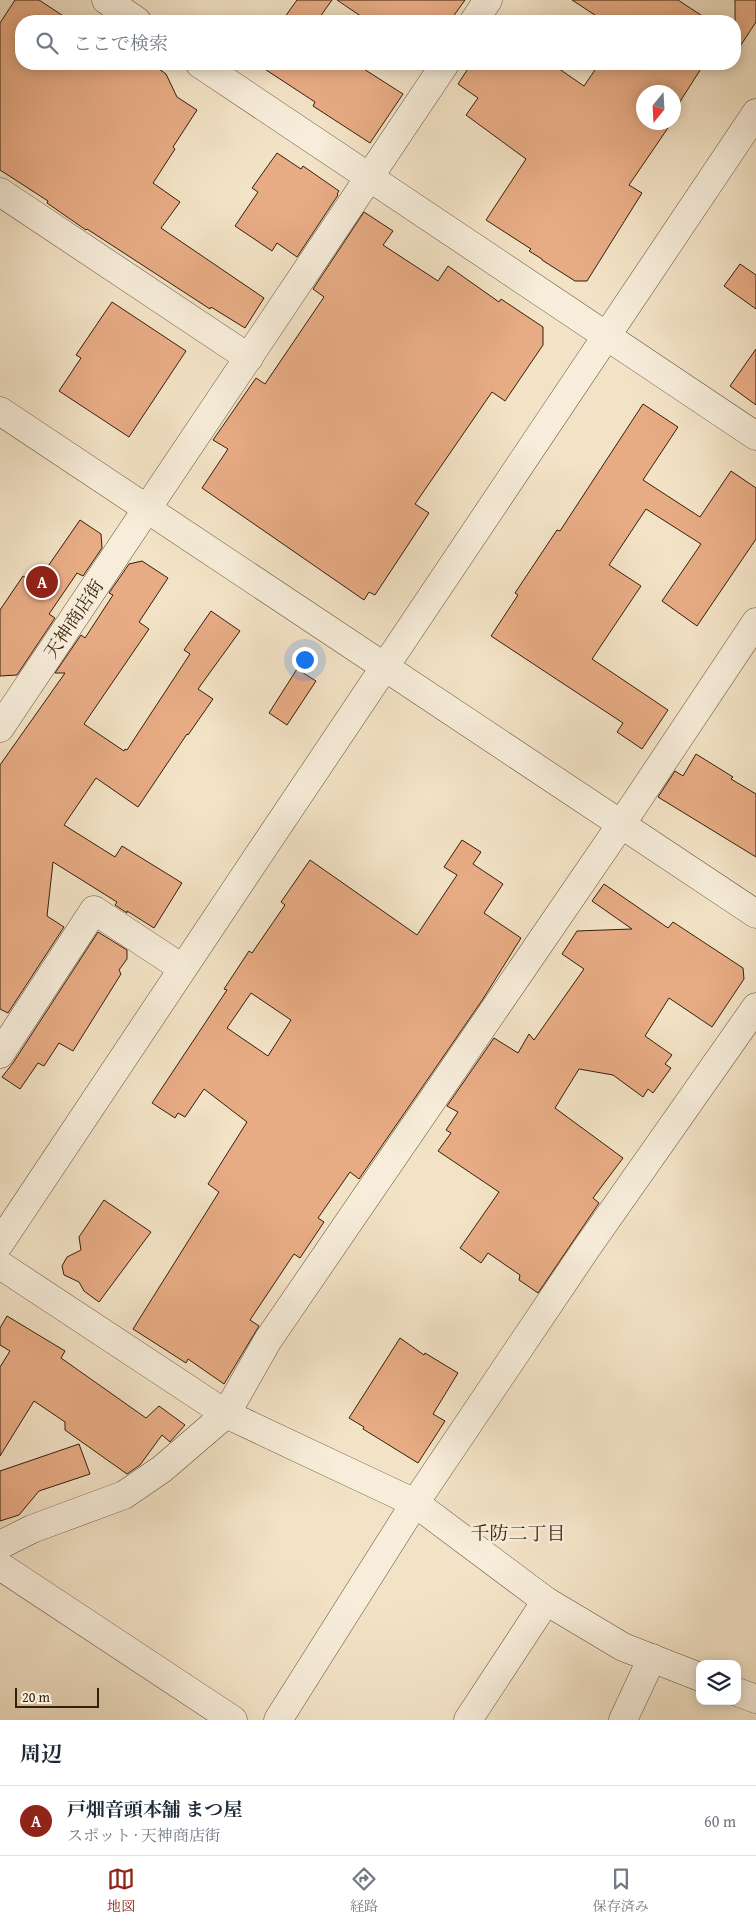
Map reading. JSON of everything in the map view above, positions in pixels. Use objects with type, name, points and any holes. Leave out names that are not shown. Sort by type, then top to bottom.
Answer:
[{"type":"street","points":[[106,0],[128,15]]},
{"type":"street","points":[[478,15],[488,0]]},
{"type":"street","points":[[209,70],[756,436]]},
{"type":"street","name":"天神商店街","points":[[0,728],[7,701],[148,509],[441,70]]},
{"type":"street","points":[[0,1243],[182,968],[608,336],[756,112]]},
{"type":"street","points":[[0,192],[249,358]]},
{"type":"street","points":[[0,410],[756,914]]},
{"type":"street","points":[[0,1546],[32,1529],[124,1495],[162,1469],[226,1414],[268,1340],[622,823],[756,622]]},
{"type":"street","points":[[0,1054],[94,910],[182,968]]},
{"type":"street","points":[[278,1720],[415,1503],[586,1249],[756,1007]]},
{"type":"street","points":[[0,1265],[226,1414],[415,1503],[546,1601],[623,1647],[696,1675]]},
{"type":"street","points":[[0,1566],[233,1720]]},
{"type":"street","points":[[468,1720],[546,1601]]},
{"type":"street","points":[[623,1720],[652,1658]]},
{"type":"street","points":[[741,1693],[756,1699]]},
{"type":"building","points":[[15,0],[39,0],[62,15],[15,15],[15,70],[160,70],[166,74],[177,97],[197,110],[153,183],[180,202],[161,228],[264,298],[245,328],[211,307],[210,309],[86,230],[47,203],[48,201],[0,170],[0,23]]},
{"type":"building","points":[[297,0],[332,0],[321,15],[286,15]]},
{"type":"building","points":[[337,0],[465,0],[454,15],[359,15]]},
{"type":"building","points":[[572,0],[678,0],[701,15],[595,15]]},
{"type":"building","points":[[735,0],[756,0],[756,22],[741,45],[741,15],[735,15]]},
{"type":"building","points":[[266,70],[365,70],[403,94],[370,143],[313,106],[315,102]]},
{"type":"building","points":[[467,70],[561,70],[584,86],[595,70],[700,70],[681,100],[681,85],[636,85],[636,130],[667,130],[629,185],[642,193],[587,281],[575,281],[529,251],[531,249],[486,220],[526,159],[466,115],[478,98],[458,84]]},
{"type":"building","points":[[277,153],[301,169],[303,166],[339,191],[297,257],[277,243],[272,251],[235,226],[258,192],[252,188]]},
{"type":"building","points":[[364,212],[393,231],[383,245],[438,281],[448,266],[499,302],[501,299],[543,327],[543,345],[505,401],[492,392],[415,504],[429,513],[375,595],[369,592],[364,600],[202,488],[228,449],[213,440],[256,378],[265,384],[324,297],[313,289]]},
{"type":"building","points":[[740,264],[756,275],[756,309],[724,286]]},
{"type":"building","points":[[112,302],[186,351],[129,437],[59,391],[81,358],[76,355]]},
{"type":"building","points":[[756,349],[756,405],[730,386]]},
{"type":"building","points":[[643,404],[678,427],[643,480],[700,517],[731,471],[756,488],[756,539],[697,626],[662,601],[701,544],[646,509],[609,565],[641,586],[592,659],[668,710],[642,749],[617,732],[623,723],[491,636],[518,595],[515,593],[557,530],[560,531]]},
{"type":"building","points":[[80,520],[101,534],[102,548],[83,576],[77,573],[49,614],[55,618],[17,675],[0,676],[0,610],[23,576],[30,580],[40,565],[46,569]]},
{"type":"building","points":[[142,561],[168,578],[139,622],[149,629],[84,724],[124,751],[125,749],[127,750],[190,654],[184,650],[211,611],[240,631],[198,689],[213,699],[138,807],[96,778],[64,825],[115,857],[122,846],[182,883],[154,928],[127,911],[127,913],[115,905],[117,902],[53,862],[47,916],[64,927],[8,1013],[0,1009],[0,765],[65,673],[55,673],[81,635],[85,638],[113,595],[109,593],[129,564]]},
{"type":"building","points":[[297,669],[316,681],[287,725],[269,713]]},
{"type":"building","points":[[696,754],[756,794],[756,857],[658,797],[675,771],[683,776]]},
{"type":"building","points":[[462,840],[481,852],[473,864],[503,884],[484,913],[521,938],[483,999],[359,1179],[350,1172],[318,1218],[324,1222],[300,1258],[294,1254],[250,1320],[259,1326],[224,1384],[188,1359],[186,1363],[133,1329],[219,1192],[208,1184],[247,1122],[204,1089],[185,1117],[178,1113],[175,1118],[152,1103],[227,990],[224,989],[249,951],[252,953],[285,905],[281,902],[310,860],[417,935],[457,875],[444,867]],"holes":[[[251,993],[291,1020],[268,1056],[227,1028]]]},
{"type":"building","points":[[604,884],[668,928],[673,922],[743,968],[744,979],[712,1027],[669,998],[645,1036],[672,1055],[665,1064],[671,1068],[653,1093],[648,1089],[643,1097],[613,1075],[579,1069],[555,1108],[623,1158],[593,1198],[599,1203],[538,1293],[519,1280],[520,1275],[488,1253],[481,1263],[460,1248],[499,1192],[438,1151],[451,1133],[446,1130],[458,1112],[447,1106],[494,1038],[518,1053],[529,1034],[534,1040],[584,969],[562,954],[577,931],[632,929],[592,901]]},
{"type":"building","points":[[98,932],[127,950],[127,959],[119,970],[121,974],[73,1051],[59,1043],[44,1066],[38,1063],[20,1089],[2,1077]]},
{"type":"building","points":[[104,1200],[151,1232],[99,1302],[84,1291],[79,1282],[64,1275],[62,1266],[67,1257],[81,1250],[79,1237]]},
{"type":"building","points":[[7,1316],[65,1351],[61,1358],[146,1418],[159,1406],[185,1425],[170,1442],[162,1435],[140,1465],[127,1474],[65,1430],[65,1422],[34,1401],[0,1456],[0,1367],[10,1351],[0,1345],[0,1328]]},
{"type":"building","points":[[400,1338],[424,1355],[425,1353],[458,1373],[433,1414],[445,1421],[418,1463],[363,1429],[364,1427],[349,1418]]},
{"type":"building","points":[[79,1444],[90,1474],[39,1491],[19,1515],[0,1521],[0,1471]]},
{"type":"place","name":"戸畑音頭本舗 まつ屋","points":[[42,582]]},
{"type":"district","name":"千防二丁目","points":[[518,1533]]}]
